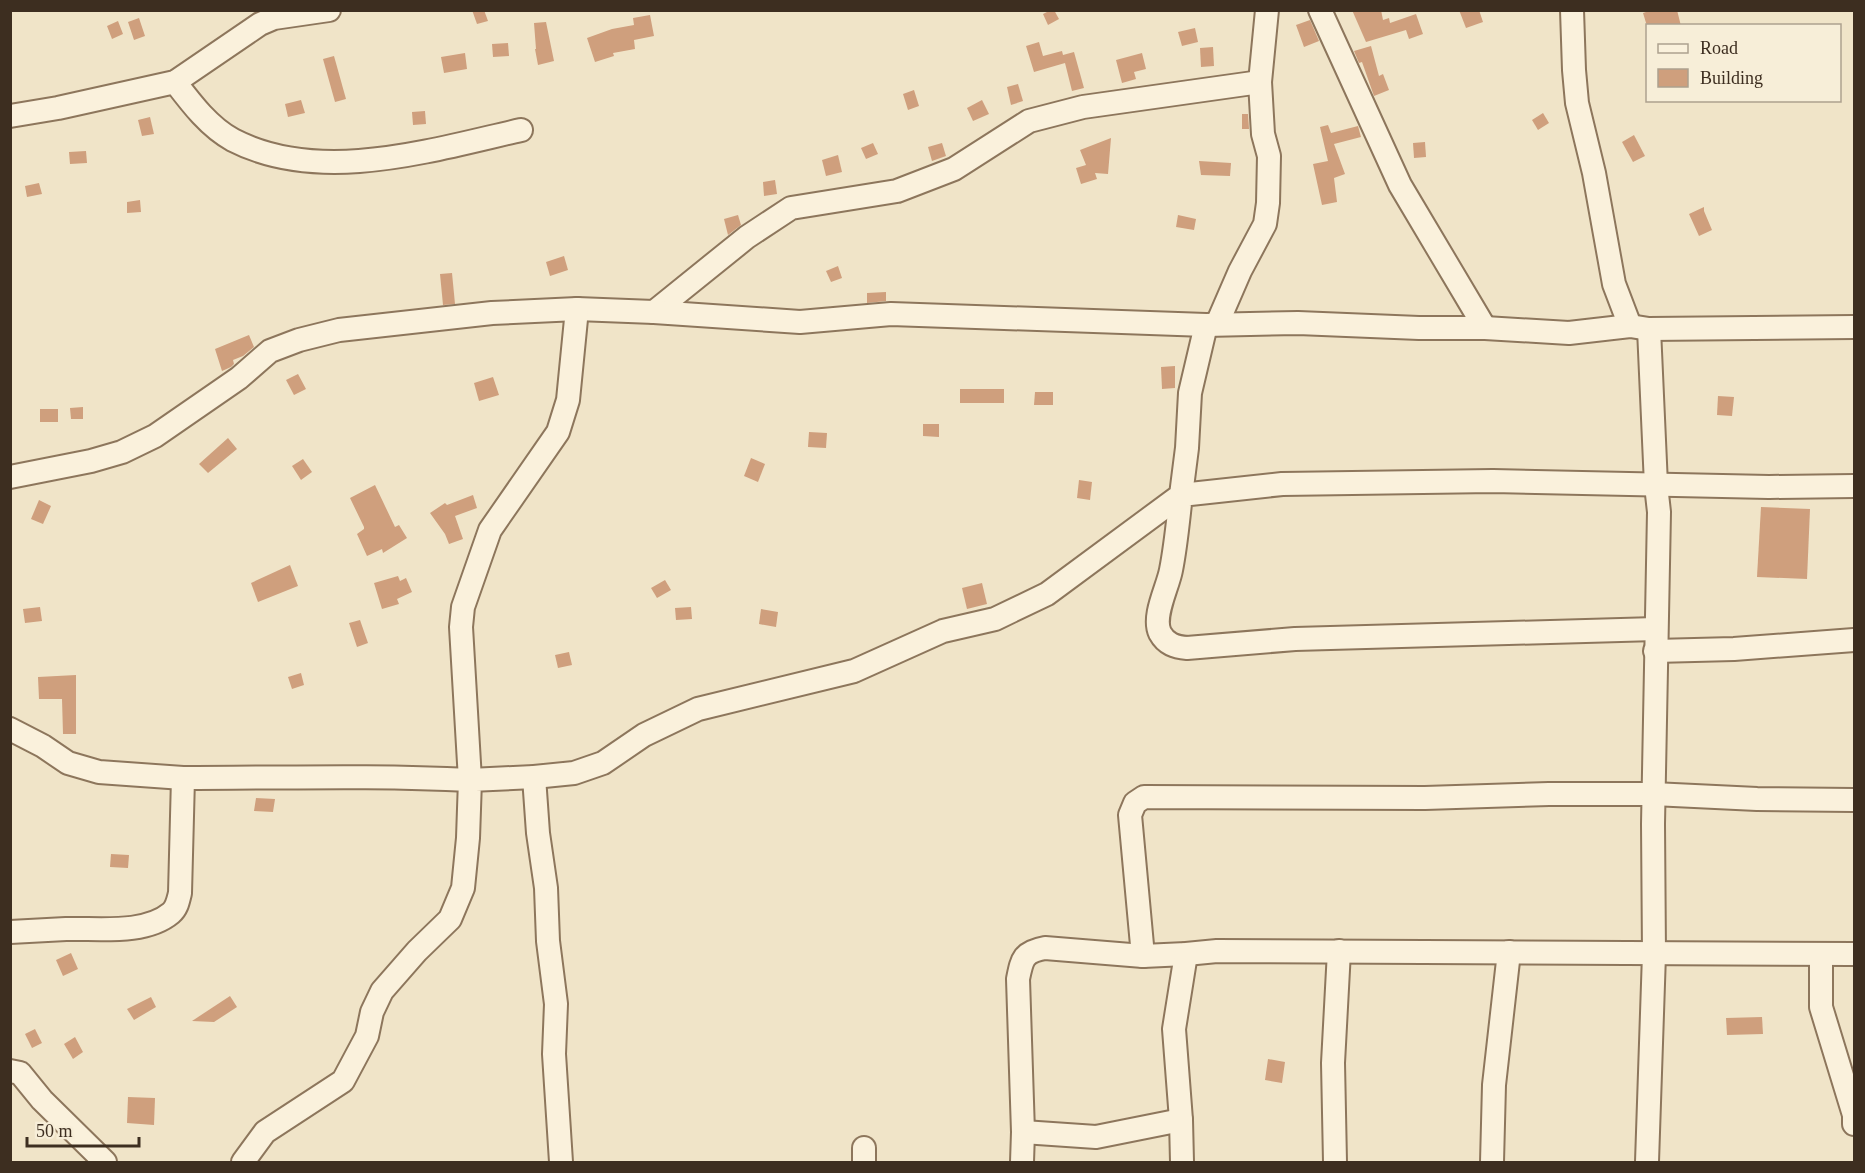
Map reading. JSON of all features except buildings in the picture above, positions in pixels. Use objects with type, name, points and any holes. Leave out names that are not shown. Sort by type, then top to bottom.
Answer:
[{"type":"street","points":[[10,116],[58,108],[175,82],[260,24],[274,18],[328,10]]},
{"type":"street","points":[[1267,10],[1260,82],[1263,134],[1269,156],[1265,224],[1211,325],[1190,393],[1187,448],[1181,495],[1171,571],[1159,612],[1159,631],[1166,641],[1175,647],[1295,639],[1656,628]]},
{"type":"street","points":[[1320,10],[1400,184],[1485,328]]},
{"type":"street","points":[[1572,10],[1577,103],[1594,173],[1614,284],[1639,327],[1659,512],[1653,794],[1654,954],[1647,1162]]},
{"type":"street","points":[[175,82],[196,111],[232,140],[273,156],[338,163],[419,153],[521,130]]},
{"type":"street","points":[[654,312],[747,237],[791,207],[897,191],[954,169],[1029,121],[1083,107],[1260,82]]},
{"type":"street","points":[[10,477],[91,461],[122,452],[155,436],[239,378],[270,351],[299,340],[339,330],[492,313],[577,309],[800,321],[891,314],[1211,325],[1298,323],[1485,328],[1569,333],[1639,327],[1854,327]]},
{"type":"street","points":[[243,1162],[265,1132],[342,1081],[367,1036],[372,1012],[382,990],[450,919],[463,888],[470,780],[461,627],[463,607],[490,530],[558,432],[568,400],[577,309]]},
{"type":"street","points":[[10,729],[68,763],[99,772],[183,778],[313,779],[398,776],[470,780],[534,777],[574,772],[603,762],[644,735],[698,709],[854,671],[943,631],[995,619],[1047,594],[1181,495],[1282,484],[1493,481],[1854,486]]},
{"type":"street","points":[[1655,651],[1734,649],[1854,640]]},
{"type":"street","points":[[534,777],[538,833],[546,888],[548,941],[556,1004],[554,1054],[561,1162]]},
{"type":"street","points":[[10,932],[106,930],[151,924],[170,914],[177,906],[180,893],[183,778]]},
{"type":"street","points":[[1143,956],[1130,815],[1136,803],[1144,797],[1425,798],[1549,794],[1653,794],[1757,799],[1854,800]]},
{"type":"street","points":[[1022,1162],[1018,979],[1022,961],[1033,950],[1045,948],[1143,956],[1217,951],[1854,954]]},
{"type":"street","points":[[1335,1162],[1333,1063],[1339,951]]},
{"type":"street","points":[[1492,1162],[1494,1085],[1509,952]]},
{"type":"street","points":[[1182,1162],[1174,1029],[1186,954]]},
{"type":"street","points":[[1821,954],[1821,1007],[1854,1115],[1854,1124]]},
{"type":"street","points":[[10,1071],[20,1073],[42,1100],[105,1162]]},
{"type":"street","points":[[1023,1132],[1096,1137],[1181,1120]]}]
